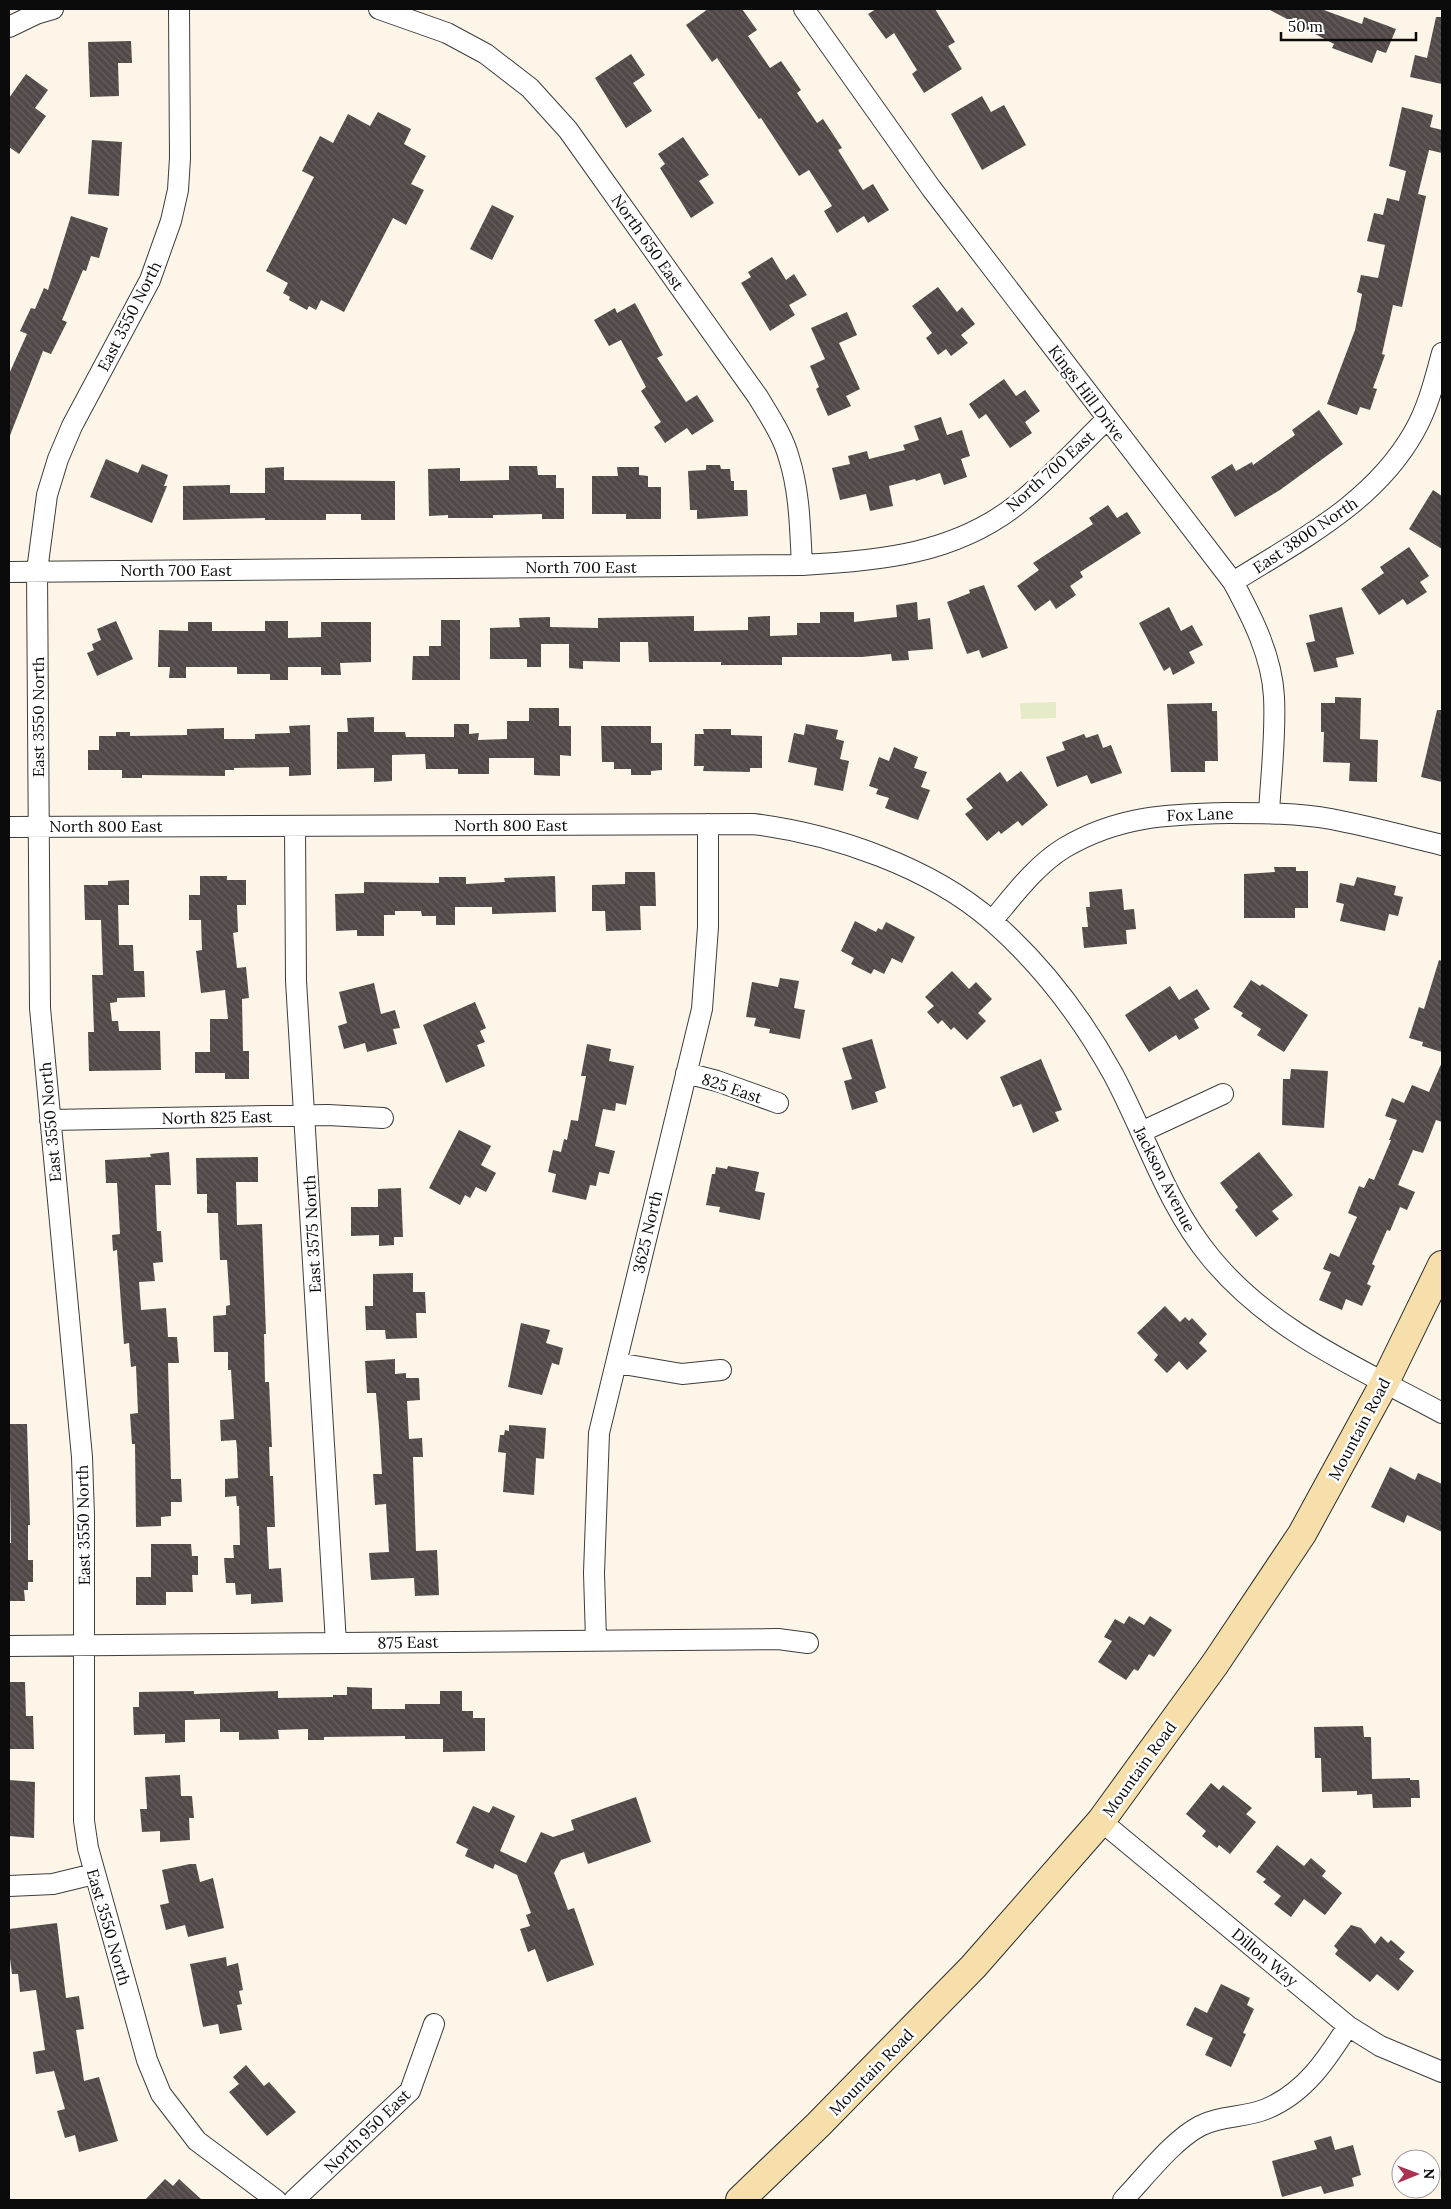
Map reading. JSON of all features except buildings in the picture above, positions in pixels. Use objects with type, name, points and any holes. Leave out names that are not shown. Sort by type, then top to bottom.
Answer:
[{"type":"street","points":[[9,27],[36,14],[53,9]]},
{"type":"street","name":"East 3550 North","points":[[179,9],[180,158],[178,190],[171,221],[150,280],[72,426],[58,459],[47,495],[37,571],[40,1008],[82,1457],[84,1822],[94,1874],[147,2060],[161,2094],[197,2141],[276,2200]]},
{"type":"street","name":"North 650 East","points":[[378,9],[447,33],[486,54],[530,88],[568,130],[758,397],[779,432],[789,458],[795,485],[802,565]]},
{"type":"street","name":"Kings Hill Drive","points":[[804,9],[931,188],[1233,582],[1254,622],[1265,656],[1274,696],[1269,813]]},
{"type":"street","name":"East 3800 North","points":[[1233,582],[1333,519],[1366,494],[1395,462],[1415,430],[1434,383],[1442,353]]},
{"type":"street","name":"North 700 East","points":[[9,572],[802,565],[869,562],[911,554],[956,540],[990,523],[1019,503],[1107,419]]},
{"type":"street","name":"Fox Lane","points":[[992,921],[1032,873],[1063,849],[1092,834],[1126,822],[1167,814],[1269,813],[1330,819],[1442,845]]},
{"type":"street","name":"3625 North","points":[[596,1640],[594,1572],[599,1433],[702,1009],[707,965],[708,824]]},
{"type":"street","name":"North 800 East","points":[[9,827],[753,824],[787,828],[832,840],[876,855],[917,874],[951,893],[992,921]]},
{"type":"street","name":"East 3575 North","points":[[295,826],[296,981],[336,1643]]},
{"type":"street","name":"Jackson Avenue","points":[[992,921],[1057,990],[1084,1026],[1113,1074],[1170,1196],[1189,1230],[1233,1283],[1289,1330],[1442,1413]]},
{"type":"street","name":"825 East","points":[[686,1073],[716,1081],[778,1104]]},
{"type":"street","points":[[1141,1132],[1223,1094]]},
{"type":"street","name":"North 825 East","points":[[50,1120],[305,1116],[384,1118]]},
{"type":"street","name":"Mountain Road","points":[[740,2200],[818,2126],[973,1967],[1101,1821],[1215,1664],[1302,1534],[1385,1382],[1442,1265]]},
{"type":"street","points":[[617,1364],[682,1374],[721,1370]]},
{"type":"street","name":"875 East","points":[[9,1646],[778,1639],[808,1643]]},
{"type":"street","name":"Dillon Way","points":[[1101,1821],[1348,2026],[1380,2046],[1442,2072]]},
{"type":"street","points":[[9,1886],[53,1884],[94,1874]]},
{"type":"street","name":"North 950 East","points":[[294,2200],[410,2091],[434,2024]]},
{"type":"street","points":[[1123,2200],[1183,2137],[1199,2126],[1216,2119],[1240,2116],[1266,2109],[1288,2097],[1322,2067],[1348,2026]]},
{"type":"green space","points":[[1056,702],[1056,718],[1021,719],[1020,703]]}]
